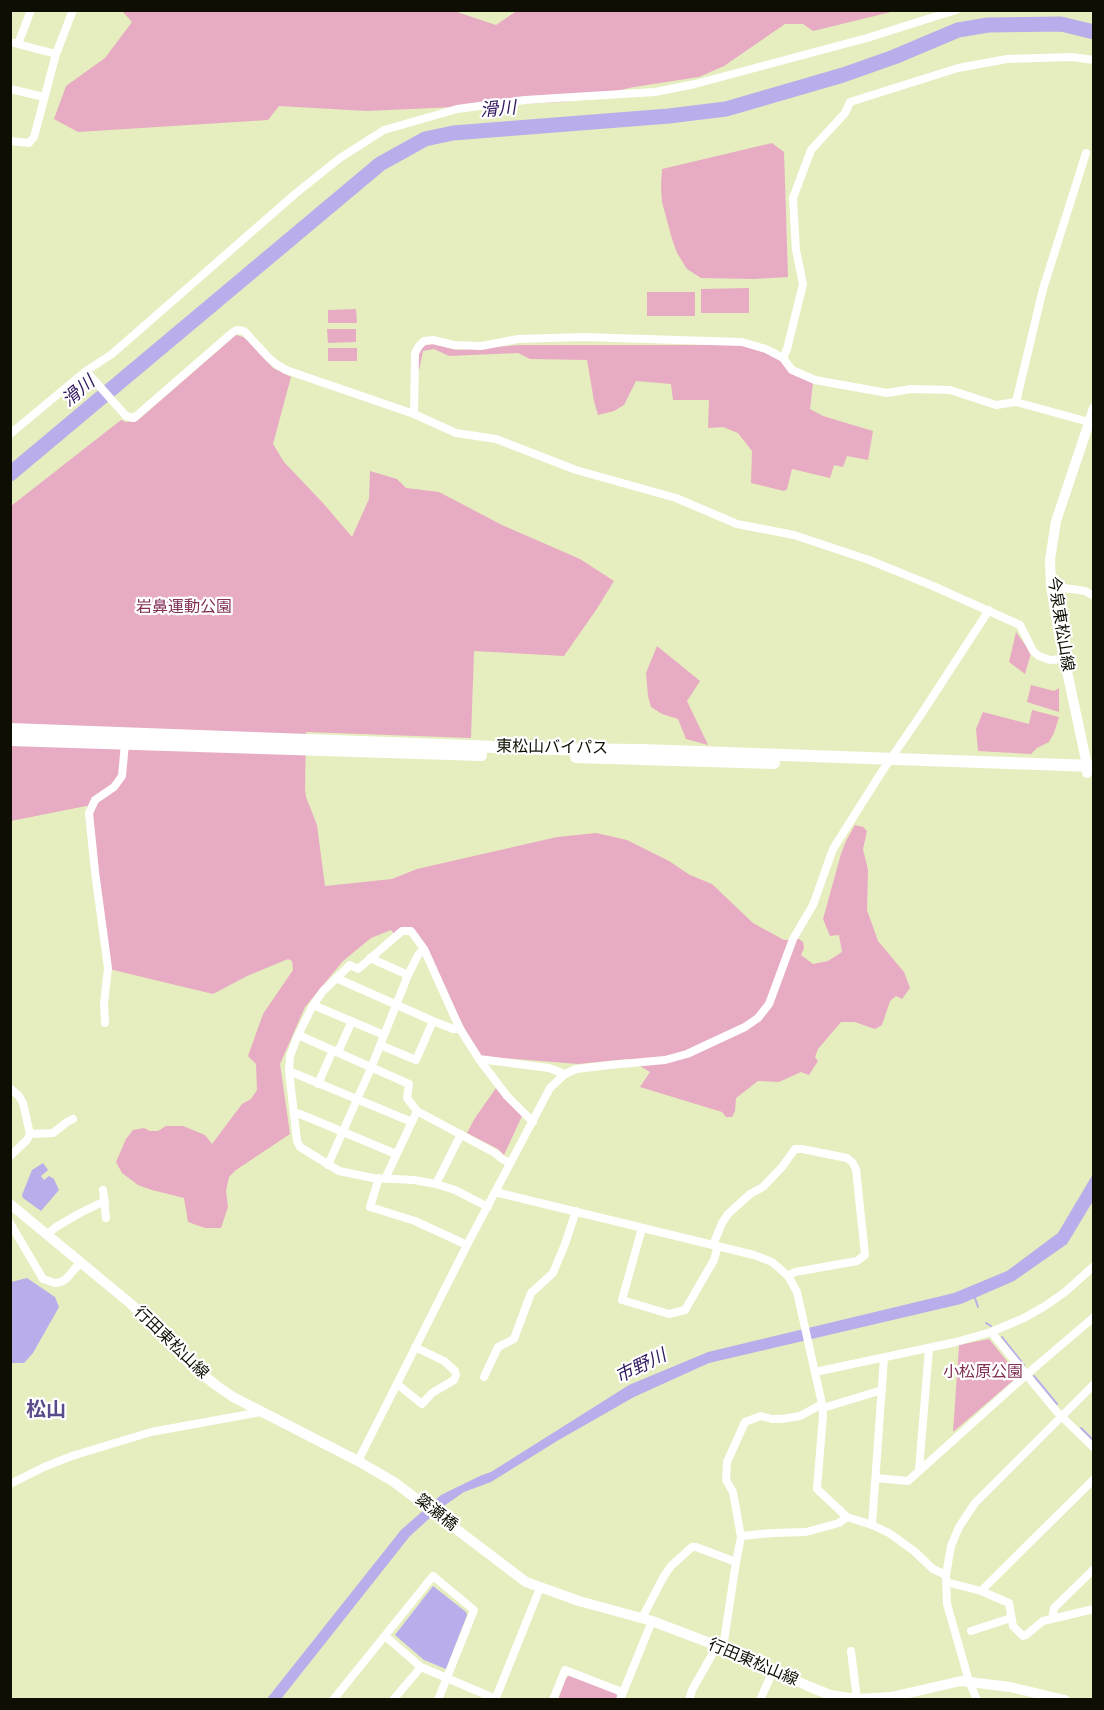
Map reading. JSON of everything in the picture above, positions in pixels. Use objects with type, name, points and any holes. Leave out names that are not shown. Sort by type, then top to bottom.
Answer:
[{"type":"highway","name":"東松山バイパス","points":[[10,729],[551,749],[641,750],[888,762]]},
{"type":"highway","name":"東松山バイパス","points":[[10,740],[1090,769]]},
{"type":"main road","name":"今泉東松山線","points":[[1090,769],[1051,586],[1050,560],[1056,521],[1094,408]]},
{"type":"main road","name":"行田東松山線","points":[[10,1204],[131,1305],[204,1376],[233,1397],[358,1461],[410,1493]]},
{"type":"main road","name":"簗瀬橋","points":[[410,1493],[461,1534]]},
{"type":"main road","name":"行田東松山線","points":[[461,1534],[526,1582],[579,1601],[647,1619],[720,1647],[830,1695],[870,1699],[908,1694],[950,1682],[969,1681],[1010,1687],[1065,1700]]},
{"type":"street","points":[[31,10],[14,43],[56,54]]},
{"type":"street","points":[[10,141],[29,143],[34,137],[56,54],[73,10]]},
{"type":"street","points":[[10,434],[89,374],[295,194],[340,158],[384,130],[457,109],[525,100],[655,92],[696,84],[867,38],[956,10]]},
{"type":"street","points":[[783,358],[788,349],[803,284],[796,250],[794,198],[811,150],[845,113],[850,102],[938,74],[1007,59],[1071,57],[1094,60]]},
{"type":"street","points":[[10,89],[44,97]]},
{"type":"street","points":[[1016,402],[1043,289],[1086,153]]},
{"type":"street","points":[[89,374],[120,410],[131,418],[138,416],[237,330],[244,331],[276,364],[286,370],[414,414],[456,433],[496,439],[576,470],[676,498],[737,524],[794,535],[869,560],[1020,625],[1033,651],[1039,656],[1050,660],[1065,659]]},
{"type":"street","points":[[414,414],[415,353],[421,344],[429,340],[464,346],[481,346],[518,339],[582,337],[742,342],[766,349],[783,358],[792,370],[815,380],[887,393],[911,389],[950,390],[996,405],[1016,402],[1089,422]]},
{"type":"street","points":[[1051,586],[1085,591],[1094,596]]},
{"type":"street","points":[[358,1461],[467,1245],[550,1088],[565,1074],[576,1070],[673,1059],[745,1027],[758,1018],[769,1004],[793,939],[813,905],[833,849],[989,610]]},
{"type":"street","points":[[105,1023],[104,1003],[108,968],[89,813],[95,800],[114,787],[122,776],[125,743]]},
{"type":"street","points":[[488,1207],[455,1190],[436,1184],[339,1171],[300,1147],[297,1141],[289,1071],[290,1056],[313,1005],[323,991],[350,965],[358,969],[402,931],[411,931],[424,949],[460,1029],[479,1059],[507,1096],[532,1122]]},
{"type":"street","points":[[328,1165],[371,1068],[408,975],[418,955],[424,949]]},
{"type":"street","points":[[370,958],[408,975]]},
{"type":"street","points":[[336,978],[433,1021],[453,1029],[460,1029]]},
{"type":"street","points":[[313,1005],[384,1035]]},
{"type":"street","points":[[318,1084],[352,1021]]},
{"type":"street","points":[[380,1045],[416,1060],[433,1021]]},
{"type":"street","points":[[298,1035],[409,1083],[407,1098],[417,1111],[495,1153],[510,1164]]},
{"type":"street","points":[[479,1059],[549,1068],[565,1074]]},
{"type":"street","points":[[289,1071],[412,1122]]},
{"type":"street","points":[[10,1088],[23,1103],[30,1134],[14,1152],[10,1141]]},
{"type":"street","points":[[417,1111],[382,1178],[370,1207],[415,1221],[467,1245]]},
{"type":"street","points":[[294,1113],[396,1154]]},
{"type":"street","points":[[30,1134],[53,1133],[73,1119]]},
{"type":"street","points":[[436,1184],[461,1134]]},
{"type":"street","points":[[642,1228],[622,1300],[669,1314],[685,1310],[714,1260],[722,1223],[728,1214],[750,1194],[763,1187],[795,1149],[847,1158],[856,1169],[865,1255],[857,1261],[795,1272],[788,1276]]},
{"type":"street","points":[[104,1190],[106,1218]]},
{"type":"street","points":[[495,1192],[772,1262],[788,1276],[797,1292],[824,1415],[817,1489],[847,1517],[889,1533],[946,1579],[1009,1603],[1012,1626],[1023,1636],[1043,1621],[1094,1609]]},
{"type":"street","points":[[47,1235],[56,1227],[105,1201]]},
{"type":"street","points":[[484,1377],[498,1347],[514,1339],[531,1293],[552,1273],[576,1211]]},
{"type":"street","points":[[10,1223],[43,1279],[55,1283],[61,1282],[80,1263]]},
{"type":"street","points":[[815,1372],[929,1348],[991,1332],[1045,1306],[1094,1266]]},
{"type":"street","points":[[876,1478],[908,1480],[1094,1317]]},
{"type":"street","points":[[991,1332],[1062,1416],[1094,1448]]},
{"type":"street","points":[[397,1384],[422,1404],[432,1393],[454,1380],[455,1371],[444,1361],[416,1347]]},
{"type":"street","points":[[919,1470],[929,1348]]},
{"type":"street","points":[[872,1525],[884,1358]]},
{"type":"street","points":[[977,1700],[969,1681],[947,1604],[946,1579],[951,1546],[969,1511],[1094,1384]]},
{"type":"street","points":[[689,1700],[692,1690],[720,1647],[741,1536],[733,1492],[726,1480],[728,1462],[745,1422],[761,1416],[782,1419],[800,1416],[822,1406],[882,1390]]},
{"type":"street","points":[[10,1484],[58,1461],[151,1432],[261,1412]]},
{"type":"street","points":[[981,1591],[1094,1479]]},
{"type":"street","points":[[741,1536],[806,1532],[839,1523],[847,1517]]},
{"type":"street","points":[[553,1700],[565,1670],[621,1696],[664,1576],[671,1566],[692,1547],[736,1562]]},
{"type":"street","points":[[1052,1619],[1054,1608],[1094,1569]]},
{"type":"street","points":[[333,1700],[433,1576],[474,1610],[438,1700]]},
{"type":"street","points":[[385,1635],[421,1667],[496,1699],[540,1588]]},
{"type":"street","points":[[971,1631],[1011,1618]]},
{"type":"street","points":[[852,1652],[857,1699]]},
{"type":"street","points":[[393,1700],[421,1667]]},
{"type":"street","points":[[760,1700],[773,1671]]},
{"type":"green space","points":[[451,10],[496,25],[518,10],[895,11],[813,31],[803,24],[785,24],[724,66],[699,77],[634,87],[564,102],[367,111],[279,106],[268,120],[78,132],[54,119],[66,86],[105,58],[132,22],[122,11]]},
{"type":"green space","points":[[772,143],[784,152],[788,277],[701,278],[687,269],[677,253],[662,202],[662,169]]},
{"type":"green space","points":[[749,288],[749,313],[701,313],[701,289]]},
{"type":"green space","points":[[647,292],[695,292],[695,316],[647,316]]},
{"type":"green space","points":[[356,309],[357,323],[328,323],[328,310]]},
{"type":"green space","points":[[327,329],[356,329],[356,342],[328,343]]},
{"type":"green space","name":"岩鼻運動公園","points":[[236,335],[247,340],[273,368],[291,377],[273,444],[284,462],[352,537],[369,499],[370,471],[397,479],[406,488],[439,492],[502,525],[580,559],[614,581],[564,656],[474,651],[471,738],[306,732],[305,789],[317,825],[325,886],[392,879],[417,869],[557,837],[596,833],[627,840],[669,861],[690,875],[712,884],[753,923],[784,940],[799,939],[803,942],[804,948],[801,955],[813,964],[828,961],[842,952],[839,935],[830,936],[823,919],[841,854],[855,825],[867,831],[863,849],[868,870],[867,910],[878,941],[904,972],[910,988],[902,999],[896,996],[890,1001],[882,1025],[875,1029],[855,1022],[841,1022],[818,1049],[815,1057],[818,1061],[809,1075],[801,1072],[779,1082],[758,1081],[736,1098],[732,1117],[726,1117],[722,1112],[640,1087],[650,1072],[628,1059],[578,1064],[479,1056],[413,929],[395,935],[391,930],[371,938],[343,961],[305,1007],[280,1064],[290,1134],[229,1177],[226,1191],[228,1207],[221,1228],[205,1228],[188,1222],[184,1198],[138,1185],[122,1173],[116,1162],[126,1139],[133,1130],[144,1128],[158,1131],[166,1126],[183,1126],[205,1135],[212,1144],[242,1104],[251,1099],[257,1090],[256,1064],[248,1056],[263,1014],[293,970],[292,961],[288,959],[247,976],[213,994],[109,969],[92,808],[86,806],[11,821],[11,506],[121,420],[137,421]]},
{"type":"green space","points":[[433,344],[456,350],[520,345],[743,345],[777,357],[813,383],[810,409],[823,416],[873,431],[868,460],[847,456],[843,467],[834,465],[830,478],[792,469],[787,489],[784,491],[751,483],[752,451],[738,433],[723,427],[708,428],[709,400],[673,400],[671,384],[636,381],[624,405],[614,411],[598,415],[587,360],[530,359],[518,353],[449,356],[434,349],[423,351],[419,370],[417,369],[417,357],[420,350],[424,345]]},
{"type":"green space","points":[[328,348],[357,348],[357,361],[328,361]]},
{"type":"green space","points":[[1016,632],[1031,653],[1025,674],[1009,662]]},
{"type":"green space","points":[[657,646],[700,681],[687,701],[708,745],[686,739],[678,719],[662,714],[651,707],[646,673]]},
{"type":"green space","points":[[1031,685],[1054,691],[1059,688],[1059,712],[1027,702]]},
{"type":"green space","points":[[1032,710],[1059,717],[1049,742],[1031,754],[978,751],[976,729],[983,712],[1029,724]]},
{"type":"green space","points":[[496,1088],[522,1116],[504,1155],[498,1149],[467,1133]]},
{"type":"green space","name":"小松原公園","points":[[989,1339],[1016,1372],[1016,1378],[953,1432],[959,1345]]},
{"type":"green space","points":[[570,1675],[616,1693],[616,1699],[558,1700],[566,1678]]},
{"type":"shaded area","points":[[43,1163],[48,1170],[41,1176],[44,1180],[49,1176],[54,1179],[59,1190],[41,1211],[22,1195],[32,1170]]},
{"type":"shaded area","points":[[1093,1174],[1093,1201],[1067,1244],[1014,1281],[961,1304],[709,1363],[634,1397],[491,1482],[464,1492],[441,1508],[410,1536],[281,1699],[266,1700],[401,1530],[441,1495],[491,1472],[629,1385],[708,1352],[954,1293],[1007,1271],[1058,1233]]},
{"type":"shaded area","points":[[27,1278],[55,1297],[59,1307],[33,1353],[24,1363],[11,1363],[11,1282]]},
{"type":"shaded area","points":[[433,1586],[467,1615],[446,1669],[424,1660],[395,1635]]},
{"type":"waterway","name":"滑川","points":[[10,474],[380,164],[425,139],[453,133],[669,116],[726,109],[843,75],[894,57],[958,30],[988,25],[1061,24],[1094,32]]},
{"type":"waterway","points":[[975,1298],[978,1307]]},
{"type":"waterway","points":[[986,1323],[991,1326]]},
{"type":"waterway","points":[[1002,1337],[1024,1365]]},
{"type":"waterway","points":[[1034,1376],[1057,1404]]},
{"type":"waterway","points":[[1081,1428],[1094,1441]]},
{"type":"district","name":"松山","points":[[46,1411]]},
{"type":"water label","name":"市野川","points":[[641,1367]]}]
